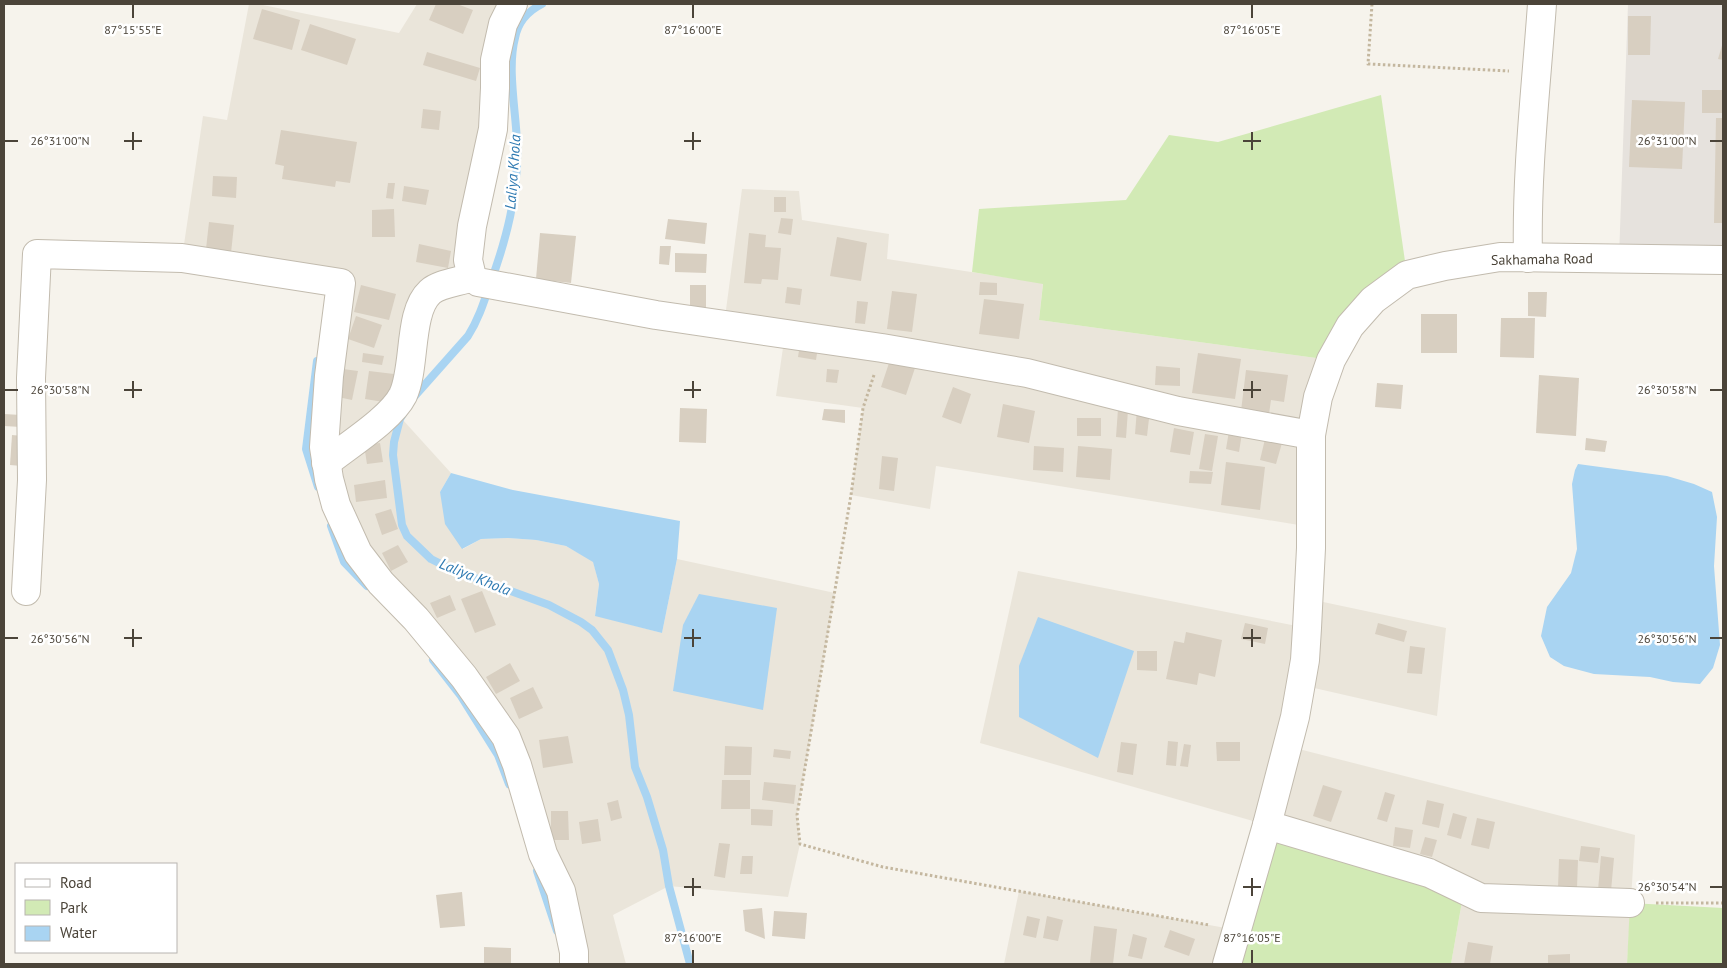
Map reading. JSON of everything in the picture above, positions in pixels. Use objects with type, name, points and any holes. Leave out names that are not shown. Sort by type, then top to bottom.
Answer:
[{"type":"street","points":[[482,282],[468,260],[472,226],[493,129],[495,60],[504,24],[514,4]]},
{"type":"street","points":[[1528,258],[1527,232],[1542,4]]},
{"type":"street","points":[[26,592],[32,480],[31,378],[37,254],[182,258],[341,283],[329,376],[324,447],[336,505],[358,552],[381,583],[416,619],[464,677],[506,737],[517,765],[543,854],[561,891],[574,952],[574,964]]},
{"type":"street","name":"Sakhamaha Road","points":[[1227,964],[1267,825],[1295,717],[1305,660],[1311,548],[1311,435],[1318,397],[1331,360],[1350,326],[1373,300],[1407,274],[1445,266],[1500,257],[1723,260]]},
{"type":"street","points":[[326,463],[379,423],[393,409],[403,394],[419,310],[430,292],[444,285],[482,282],[656,315],[882,348],[1027,373],[1178,411],[1311,435]]},
{"type":"street","points":[[1267,825],[1428,873],[1481,898],[1630,903]]},
{"type":"path","points":[[1372,4],[1368,64],[1537,72]]},
{"type":"path","points":[[882,348],[863,408],[851,495],[797,815],[800,844],[883,867],[1237,930]]},
{"type":"path","points":[[1630,903],[1723,903]]},
{"type":"shaded area","points":[[249,4],[258,4],[399,33],[417,4],[513,4],[468,260],[444,285],[393,409],[451,473],[440,492],[463,549],[481,539],[508,538],[536,540],[566,546],[593,561],[599,584],[595,615],[662,633],[677,559],[835,593],[797,815],[800,844],[788,897],[669,886],[613,915],[626,964],[574,964],[517,765],[336,505],[341,283],[182,258],[203,116],[227,120]]},
{"type":"shaded area","points":[[1628,4],[1723,4],[1723,260],[1619,258]]},
{"type":"shaded area","points":[[742,189],[799,191],[802,220],[889,234],[887,259],[1043,283],[1039,320],[1331,360],[1311,527],[936,466],[930,509],[851,495],[863,408],[776,396],[785,334],[724,325]]},
{"type":"shaded area","points":[[1018,571],[1307,628],[1309,599],[1446,628],[1437,716],[1301,685],[1287,746],[1635,835],[1627,964],[1451,964],[1464,890],[1267,825],[980,743]]},
{"type":"shaded area","points":[[1019,891],[1237,930],[1227,964],[1004,964]]},
{"type":"green space","points":[[1381,95],[1407,275],[1331,360],[1039,320],[1043,284],[972,272],[979,209],[1126,200],[1169,135],[1218,142]]},
{"type":"green space","points":[[1267,825],[1464,890],[1451,964],[1227,964]]},
{"type":"green space","points":[[1630,903],[1723,908],[1723,964],[1627,964]]},
{"type":"water","points":[[1578,464],[1667,476],[1694,484],[1712,492],[1717,517],[1714,566],[1720,645],[1713,668],[1700,684],[1673,682],[1650,677],[1594,674],[1564,666],[1550,657],[1541,636],[1547,607],[1571,573],[1577,549],[1572,484]]},
{"type":"water","points":[[451,473],[513,490],[680,521],[677,559],[662,633],[595,616],[599,584],[593,562],[566,546],[536,540],[508,538],[481,539],[462,549],[445,524],[440,492]]},
{"type":"water","points":[[699,594],[777,608],[763,710],[673,691],[683,625]]},
{"type":"water","points":[[1038,617],[1134,651],[1098,758],[1019,717],[1019,666]]},
{"type":"building","points":[[436,4],[457,4],[473,10],[463,34],[429,20]]},
{"type":"building","points":[[262,9],[300,20],[292,50],[253,39]]},
{"type":"building","points":[[1628,16],[1651,16],[1650,55],[1628,55]]},
{"type":"building","points":[[310,24],[356,39],[347,65],[301,50]]},
{"type":"building","points":[[1723,42],[1723,60],[1718,59]]},
{"type":"building","points":[[427,52],[480,68],[476,81],[423,65]]},
{"type":"building","points":[[1702,90],[1723,90],[1723,113],[1702,113]]},
{"type":"building","points":[[1632,100],[1685,102],[1682,169],[1629,167]]},
{"type":"building","points":[[423,109],[441,111],[439,130],[421,128]]},
{"type":"building","points":[[1716,118],[1723,118],[1723,223],[1714,223]]},
{"type":"building","points":[[281,130],[357,142],[350,183],[336,181],[335,187],[282,179],[284,166],[275,164]]},
{"type":"building","points":[[213,176],[237,177],[236,198],[212,196]]},
{"type":"building","points":[[388,183],[395,183],[393,199],[386,198]]},
{"type":"building","points":[[404,186],[429,190],[426,205],[402,201]]},
{"type":"building","points":[[774,197],[786,197],[786,212],[774,212]]},
{"type":"building","points":[[394,209],[395,237],[372,237],[372,210]]},
{"type":"building","points":[[781,218],[793,219],[791,235],[778,233]]},
{"type":"building","points":[[668,219],[707,223],[705,244],[665,239]]},
{"type":"building","points":[[209,222],[234,225],[231,253],[206,249]]},
{"type":"building","points":[[540,233],[576,236],[571,283],[536,279]]},
{"type":"building","points":[[749,233],[766,235],[765,247],[781,248],[778,280],[762,279],[761,284],[744,283]]},
{"type":"building","points":[[837,237],[867,243],[861,281],[830,276]]},
{"type":"building","points":[[419,244],[451,251],[448,268],[416,262]]},
{"type":"building","points":[[660,246],[671,246],[669,265],[659,264]]},
{"type":"building","points":[[675,253],[707,254],[706,273],[675,272]]},
{"type":"building","points":[[980,282],[997,283],[997,295],[979,295]]},
{"type":"building","points":[[361,285],[396,294],[389,320],[354,312]]},
{"type":"building","points":[[690,285],[706,285],[706,312],[690,312]]},
{"type":"building","points":[[787,287],[802,289],[800,305],[785,303]]},
{"type":"building","points":[[892,291],[917,294],[912,332],[887,329]]},
{"type":"building","points":[[1528,292],[1547,292],[1546,317],[1528,316]]},
{"type":"building","points":[[984,299],[1024,304],[1019,339],[979,334]]},
{"type":"building","points":[[857,301],[868,302],[865,324],[855,323]]},
{"type":"building","points":[[1421,314],[1457,314],[1457,353],[1421,353]]},
{"type":"building","points":[[356,316],[382,325],[374,348],[348,339]]},
{"type":"building","points":[[1501,318],[1535,318],[1534,358],[1500,357]]},
{"type":"building","points":[[800,344],[818,347],[816,360],[798,357]]},
{"type":"building","points":[[363,353],[384,356],[382,365],[362,362]]},
{"type":"building","points":[[1198,353],[1241,359],[1235,399],[1192,393]]},
{"type":"building","points":[[890,360],[915,368],[906,395],[881,387]]},
{"type":"building","points":[[1156,366],[1180,368],[1180,386],[1155,385]]},
{"type":"building","points":[[343,369],[358,371],[352,400],[338,397]]},
{"type":"building","points":[[827,369],[839,370],[837,383],[826,382]]},
{"type":"building","points":[[1246,370],[1288,375],[1284,402],[1271,400],[1269,414],[1241,411]]},
{"type":"building","points":[[369,371],[394,374],[390,403],[365,399]]},
{"type":"building","points":[[1539,375],[1579,378],[1576,436],[1536,433]]},
{"type":"building","points":[[1377,383],[1403,385],[1401,409],[1375,407]]},
{"type":"building","points":[[953,387],[971,394],[961,424],[942,417]]},
{"type":"building","points":[[1003,404],[1035,411],[1029,443],[997,437]]},
{"type":"building","points":[[680,408],[707,409],[706,443],[679,442]]},
{"type":"building","points":[[824,409],[845,410],[845,423],[822,420]]},
{"type":"building","points":[[1118,409],[1128,410],[1126,438],[1116,437]]},
{"type":"building","points":[[1137,409],[1150,410],[1147,436],[1135,434]]},
{"type":"building","points":[[4,414],[21,415],[21,427],[4,426]]},
{"type":"building","points":[[1077,418],[1101,418],[1101,436],[1077,436]]},
{"type":"building","points":[[1174,428],[1194,432],[1190,455],[1170,452]]},
{"type":"building","points":[[1229,431],[1242,433],[1239,452],[1226,449]]},
{"type":"building","points":[[1205,434],[1218,436],[1212,471],[1199,469]]},
{"type":"building","points":[[12,435],[23,436],[22,466],[10,465]]},
{"type":"building","points":[[1586,438],[1607,441],[1605,452],[1585,450]]},
{"type":"building","points":[[1265,439],[1282,443],[1276,464],[1260,460]]},
{"type":"building","points":[[380,443],[383,462],[367,464],[364,445]]},
{"type":"building","points":[[1034,446],[1064,448],[1063,472],[1033,470]]},
{"type":"building","points":[[1078,446],[1112,449],[1110,480],[1076,477]]},
{"type":"building","points":[[882,456],[898,458],[894,491],[879,489]]},
{"type":"building","points":[[1226,462],[1265,467],[1260,510],[1221,505]]},
{"type":"building","points":[[1190,471],[1213,472],[1211,484],[1189,483]]},
{"type":"building","points":[[385,480],[387,498],[356,502],[354,485]]},
{"type":"building","points":[[391,509],[398,529],[382,535],[375,514]]},
{"type":"building","points":[[398,545],[408,562],[391,571],[382,553]]},
{"type":"building","points":[[482,591],[496,625],[475,633],[461,599]]},
{"type":"building","points":[[450,595],[456,610],[437,618],[430,603]]},
{"type":"building","points":[[1245,623],[1268,628],[1265,644],[1241,639]]},
{"type":"building","points":[[1378,623],[1407,631],[1404,642],[1375,634]]},
{"type":"building","points":[[1186,632],[1222,640],[1215,677],[1199,673],[1197,685],[1166,679],[1174,641],[1184,643]]},
{"type":"building","points":[[1410,646],[1425,648],[1422,674],[1407,673]]},
{"type":"building","points":[[1137,651],[1157,651],[1157,671],[1137,670]]},
{"type":"building","points":[[510,663],[520,681],[496,694],[486,677]]},
{"type":"building","points":[[533,687],[543,708],[519,719],[510,698]]},
{"type":"building","points":[[568,736],[573,763],[543,768],[539,740]]},
{"type":"building","points":[[1168,741],[1178,742],[1176,766],[1166,765]]},
{"type":"building","points":[[1121,742],[1137,744],[1133,775],[1117,772]]},
{"type":"building","points":[[1216,742],[1240,742],[1240,761],[1217,761]]},
{"type":"building","points":[[1184,744],[1191,745],[1188,767],[1180,766]]},
{"type":"building","points":[[725,746],[752,747],[751,775],[724,775]]},
{"type":"building","points":[[774,749],[791,751],[790,759],[773,757]]},
{"type":"building","points":[[722,780],[750,780],[750,809],[721,809]]},
{"type":"building","points":[[764,782],[796,785],[794,804],[762,800]]},
{"type":"building","points":[[1323,785],[1342,791],[1331,822],[1313,816]]},
{"type":"building","points":[[1385,792],[1395,795],[1387,822],[1377,819]]},
{"type":"building","points":[[618,800],[622,818],[611,821],[607,803]]},
{"type":"building","points":[[1427,800],[1444,804],[1439,828],[1422,824]]},
{"type":"building","points":[[751,809],[773,810],[772,826],[751,825]]},
{"type":"building","points":[[551,811],[568,811],[569,840],[551,840]]},
{"type":"building","points":[[1453,813],[1467,817],[1461,839],[1447,835]]},
{"type":"building","points":[[1477,818],[1495,822],[1489,849],[1471,845]]},
{"type":"building","points":[[598,819],[601,841],[582,844],[579,822]]},
{"type":"building","points":[[1395,827],[1413,830],[1410,848],[1393,846]]},
{"type":"building","points":[[1425,837],[1437,840],[1432,857],[1420,854]]},
{"type":"building","points":[[719,843],[730,844],[725,878],[714,876]]},
{"type":"building","points":[[1581,846],[1600,848],[1598,863],[1579,861]]},
{"type":"building","points":[[742,856],[753,856],[752,874],[740,874]]},
{"type":"building","points":[[1601,856],[1614,858],[1611,891],[1598,890]]},
{"type":"building","points":[[1559,859],[1578,860],[1577,888],[1558,888]]},
{"type":"building","points":[[462,892],[465,926],[440,928],[436,895]]},
{"type":"building","points":[[762,908],[765,939],[745,931],[743,910]]},
{"type":"building","points":[[774,911],[807,913],[805,939],[772,936]]},
{"type":"building","points":[[1027,916],[1040,919],[1036,938],[1023,935]]},
{"type":"building","points":[[1047,916],[1063,920],[1058,941],[1043,938]]},
{"type":"building","points":[[1094,926],[1117,929],[1113,964],[1090,963]]},
{"type":"building","points":[[1170,930],[1195,939],[1189,956],[1164,947]]},
{"type":"building","points":[[1133,934],[1147,938],[1142,959],[1128,956]]},
{"type":"building","points":[[1468,942],[1493,946],[1490,964],[1464,964]]},
{"type":"building","points":[[484,947],[511,948],[511,964],[484,964]]},
{"type":"building","points":[[1570,954],[1570,964],[1548,964],[1548,955]]},
{"type":"waterway","name":"Laliya Khola","points":[[413,398],[468,336],[480,312],[495,270],[510,217],[516,180],[517,143],[512,76],[516,32],[528,14],[542,4]]},
{"type":"waterway","points":[[317,361],[306,449],[318,487]]},
{"type":"waterway","name":"Laliya Khola","points":[[403,414],[394,442],[393,455],[402,525],[407,536],[431,559],[453,570],[549,605],[581,622],[592,630],[608,650],[623,690],[629,715],[635,767],[647,797],[663,850],[669,886],[690,964]]},
{"type":"waterway","points":[[331,526],[344,562],[367,586]]},
{"type":"waterway","points":[[433,660],[461,696],[498,755],[509,784]]},
{"type":"waterway","points":[[537,871],[557,931]]}]
